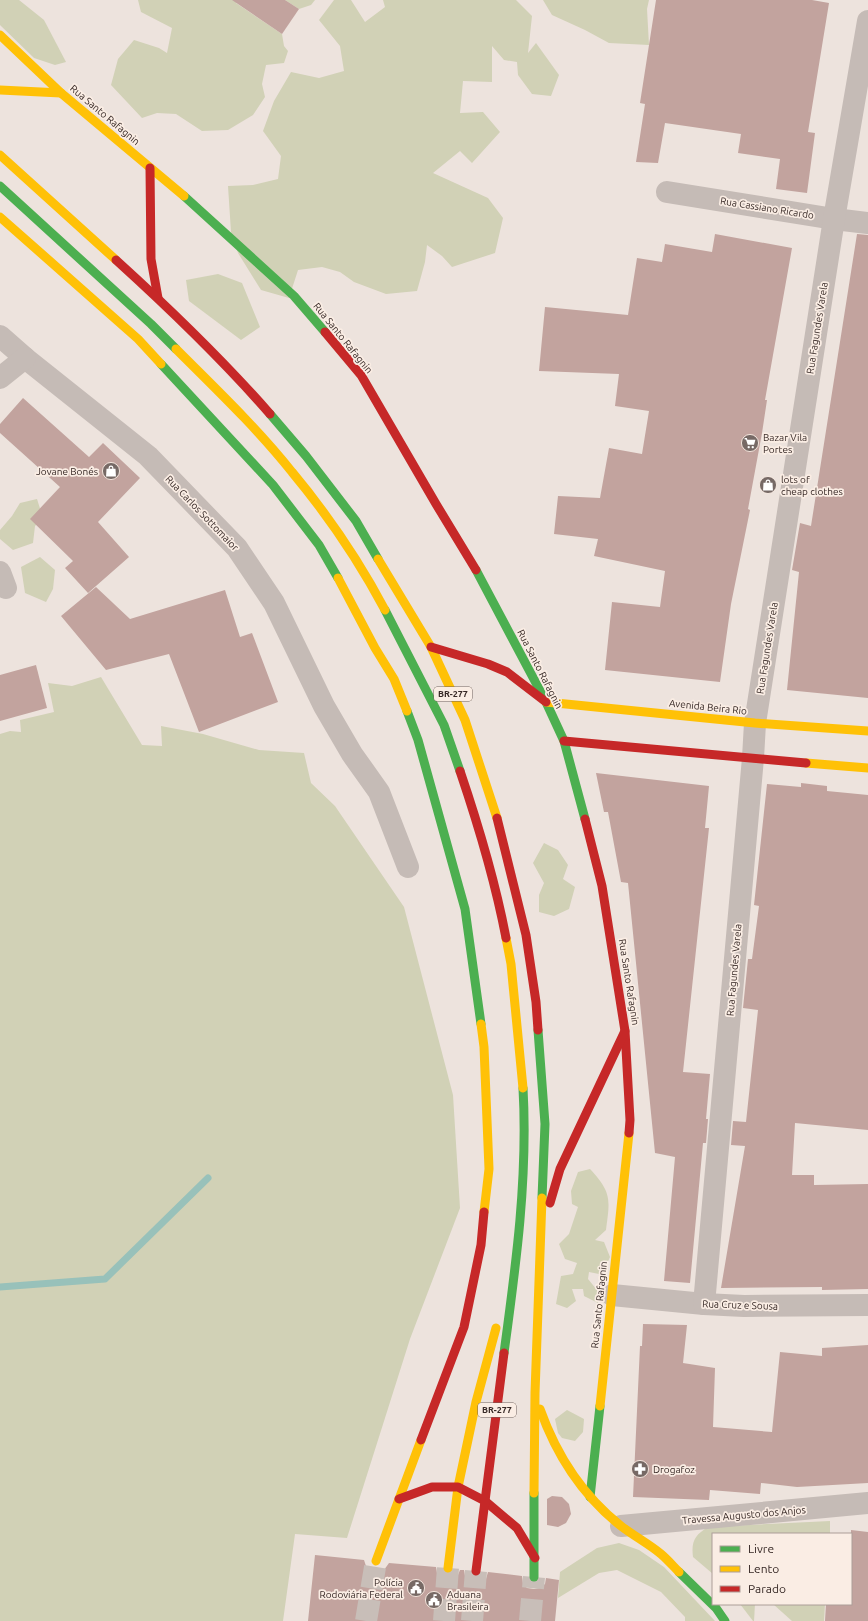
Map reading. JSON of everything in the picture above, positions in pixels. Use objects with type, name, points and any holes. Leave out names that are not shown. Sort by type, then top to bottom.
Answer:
[{"type":"main road","name":"Rua Santo Rafagnin","points":[[0,35],[61,93],[204,213],[294,296],[361,375],[477,571],[546,702],[564,741],[602,886],[625,1031],[630,1120],[590,1497]]},
{"type":"main road","points":[[0,90],[61,93]]},
{"type":"main road","name":"BR-277","points":[[0,155],[158,298],[243,383],[306,456],[356,520],[431,648],[465,720],[494,808],[515,888],[526,935],[536,1002],[544,1124],[535,1393],[534,1577]]},
{"type":"main road","points":[[150,168],[151,259],[158,298]]},
{"type":"main road","name":"BR-277","points":[[0,186],[151,324],[231,404],[292,471],[336,529],[380,601],[440,718],[474,812],[497,891],[511,964],[523,1089],[524,1169],[518,1248],[476,1571]]},
{"type":"main road","points":[[0,217],[138,339],[273,485],[319,545],[348,595],[375,648],[394,679],[418,740],[465,909],[484,1047],[489,1169],[481,1245],[464,1327],[376,1562]]},
{"type":"main road","points":[[431,648],[488,664],[507,672],[546,702]]},
{"type":"main road","name":"Avenida Beira Rio","points":[[546,702],[755,723],[868,731]]},
{"type":"main road","points":[[564,741],[868,768]]},
{"type":"main road","points":[[541,1239],[560,1169],[625,1031]]},
{"type":"main road","points":[[448,1568],[458,1487],[476,1402],[518,1248]]},
{"type":"main road","points":[[535,1393],[548,1432],[560,1455],[590,1497],[621,1526],[661,1554],[712,1604]]},
{"type":"main road","points":[[399,1499],[432,1487],[458,1487],[485,1501],[517,1528],[535,1559]]},
{"type":"main road","points":[[713,1605],[725,1621]]},
{"type":"street","name":"Rua Fagundes Varela","points":[[704,1304],[755,723],[834,219],[868,21]]},
{"type":"street","name":"Rua Cassiano Ricardo","points":[[666,192],[834,219],[868,223]]},
{"type":"street","name":"Rua Carlos Sottomaior","points":[[0,336],[25,358],[148,456],[237,548],[274,603],[311,680],[352,754],[380,792],[408,867]]},
{"type":"street","points":[[0,378],[25,358]]},
{"type":"street","name":"Rua Cruz e Sousa","points":[[612,1294],[704,1304],[744,1306],[868,1305]]},
{"type":"street","name":"Travessa Augusto dos Anjos","points":[[621,1526],[868,1503]]},
{"type":"green space","points":[[0,0],[19,0],[44,20],[66,62],[55,65],[34,58],[0,25]]},
{"type":"green space","points":[[138,0],[238,0],[236,3],[282,34],[284,46],[288,51],[284,63],[266,65],[262,84],[265,97],[253,115],[228,130],[202,131],[176,114],[157,113],[142,118],[111,85],[118,59],[134,40],[159,48],[167,53],[172,28],[141,12]]},
{"type":"green space","points":[[285,0],[315,0],[311,5],[299,9]]},
{"type":"green space","points":[[334,0],[351,0],[365,22],[385,7],[383,0],[516,0],[532,16],[528,53],[536,43],[559,75],[551,96],[532,94],[518,75],[517,62],[504,60],[492,46],[492,82],[463,81],[460,113],[483,112],[500,132],[472,163],[460,151],[433,173],[488,198],[503,218],[495,253],[452,267],[442,256],[427,245],[425,262],[417,291],[386,294],[354,282],[340,272],[322,267],[298,270],[289,298],[261,290],[238,253],[231,232],[228,186],[253,185],[278,179],[281,156],[263,131],[274,101],[291,72],[319,78],[344,71],[340,46],[319,20]]},
{"type":"green space","points":[[543,0],[649,0],[647,9],[649,45],[609,43],[552,15]]},
{"type":"green space","points":[[218,274],[242,283],[260,327],[241,340],[189,301],[186,280]]},
{"type":"green space","points":[[37,499],[43,518],[35,526],[33,543],[13,550],[0,539],[0,530],[12,516],[20,503]]},
{"type":"green space","points":[[40,557],[55,570],[53,589],[46,602],[25,593],[21,567]]},
{"type":"green space","points":[[101,677],[142,745],[162,746],[161,726],[203,734],[259,750],[304,753],[311,783],[335,806],[404,907],[453,1095],[460,1208],[410,1339],[347,1538],[295,1534],[283,1621],[0,1621],[0,734],[10,731],[21,732],[20,720],[54,712],[48,683],[72,686]]},
{"type":"green space","points":[[544,843],[558,850],[568,865],[563,879],[575,887],[569,909],[554,916],[539,912],[539,895],[544,883],[533,863]]},
{"type":"green space","points":[[590,1169],[602,1184],[608,1197],[606,1230],[595,1240],[604,1242],[610,1257],[605,1268],[599,1274],[589,1272],[588,1279],[597,1290],[598,1303],[584,1296],[583,1289],[572,1289],[576,1301],[567,1308],[556,1304],[561,1276],[573,1274],[577,1263],[565,1259],[559,1244],[569,1234],[578,1207],[572,1204],[571,1191],[578,1172]]},
{"type":"green space","points":[[567,1410],[584,1419],[583,1432],[575,1441],[562,1438],[558,1433],[555,1419]]},
{"type":"green space","points":[[830,1521],[830,1533],[712,1533],[712,1573],[693,1557],[693,1543],[695,1539],[708,1527]]},
{"type":"green space","points":[[619,1543],[639,1550],[664,1567],[715,1621],[685,1621],[685,1617],[661,1592],[617,1570],[599,1573],[558,1598],[560,1572],[597,1548]]},
{"type":"green space","points":[[741,1605],[755,1605],[753,1621]]},
{"type":"green space","points":[[774,1605],[825,1605],[824,1621],[792,1621]]},
{"type":"building","points":[[232,0],[285,0],[299,9],[282,34]]},
{"type":"building","points":[[656,0],[812,0],[829,3],[808,132],[815,133],[807,193],[776,189],[780,159],[738,153],[741,134],[665,123],[658,163],[636,162],[645,104],[640,103]]},
{"type":"building","points":[[715,234],[792,248],[765,400],[767,400],[762,433],[748,509],[750,510],[731,604],[720,682],[605,670],[612,602],[660,607],[665,571],[594,556],[598,539],[554,534],[558,496],[600,498],[609,448],[642,454],[649,411],[615,406],[619,374],[539,371],[545,307],[628,315],[637,258],[662,262],[665,244],[712,252]]},
{"type":"building","points":[[857,234],[868,235],[868,698],[787,690],[799,572],[792,570],[800,523],[811,526]]},
{"type":"building","points":[[23,398],[89,457],[103,443],[140,478],[98,522],[129,557],[88,593],[65,568],[73,561],[30,519],[60,487],[0,433],[0,424]]},
{"type":"building","points":[[96,587],[130,619],[225,590],[240,637],[252,633],[278,702],[199,732],[169,654],[106,670],[61,616]]},
{"type":"building","points":[[36,665],[47,708],[0,721],[0,675]]},
{"type":"building","points":[[596,773],[709,786],[705,828],[709,828],[683,1072],[710,1074],[706,1119],[708,1119],[706,1143],[703,1143],[690,1283],[664,1281],[675,1157],[655,1153],[628,883],[621,882],[608,812],[604,812]]},
{"type":"building","points":[[801,783],[827,786],[827,791],[868,795],[868,1130],[795,1123],[792,1175],[814,1175],[814,1185],[868,1184],[868,1289],[822,1290],[822,1287],[721,1288],[745,1146],[731,1145],[733,1121],[746,1122],[758,1010],[743,1008],[748,959],[752,959],[759,906],[754,905],[767,784],[801,787]]},
{"type":"building","points":[[643,1324],[687,1325],[683,1363],[715,1368],[713,1427],[772,1432],[780,1352],[822,1356],[822,1348],[868,1345],[868,1483],[797,1487],[761,1483],[760,1494],[710,1490],[709,1500],[633,1497],[640,1346],[642,1346]]},
{"type":"building","points":[[552,1496],[562,1497],[569,1504],[571,1514],[566,1523],[558,1527],[547,1525],[547,1499]]},
{"type":"building","points":[[851,1530],[868,1532],[868,1621],[825,1621],[826,1605],[852,1605]]},
{"type":"building","name":"Aduana Brasileira","points":[[315,1555],[364,1560],[367,1569],[371,1573],[378,1573],[384,1570],[389,1563],[436,1567],[440,1578],[447,1580],[453,1579],[458,1575],[460,1570],[464,1570],[468,1581],[475,1583],[486,1579],[488,1572],[522,1576],[523,1584],[527,1588],[534,1589],[540,1588],[545,1584],[546,1578],[559,1580],[555,1621],[308,1621]]},
{"type":"waterway","points":[[0,1287],[105,1279],[208,1178]]},
{"type":"tunnel","points":[[366,1621],[376,1561]]},
{"type":"tunnel","points":[[444,1621],[448,1568]]},
{"type":"tunnel","points":[[472,1621],[476,1571]]},
{"type":"tunnel","points":[[530,1621],[534,1577]]},
{"type":"traffic: fast","points":[[0,186],[151,324],[176,349]]},
{"type":"traffic: fast","points":[[184,196],[294,296],[325,332]]},
{"type":"traffic: fast","points":[[161,364],[273,485],[319,545],[338,578]]},
{"type":"traffic: fast","points":[[270,414],[306,456],[356,521],[378,559]]},
{"type":"traffic: fast","points":[[476,570],[546,702],[564,741],[585,819]]},
{"type":"traffic: fast","points":[[385,610],[444,725],[460,771]]},
{"type":"traffic: fast","points":[[407,711],[418,740],[465,909],[481,1024]]},
{"type":"traffic: fast","points":[[538,1030],[545,1124],[542,1198]]},
{"type":"traffic: fast","points":[[504,1353],[520,1221],[524,1155],[523,1088]]},
{"type":"traffic: fast","points":[[590,1497],[600,1406]]},
{"type":"traffic: fast","points":[[534,1493],[534,1577]]},
{"type":"traffic: fast","points":[[679,1572],[712,1604]]},
{"type":"traffic: fast","points":[[713,1605],[725,1621]]},
{"type":"traffic: slow","points":[[0,35],[61,93],[184,196]]},
{"type":"traffic: slow","points":[[0,90],[61,93]]},
{"type":"traffic: slow","points":[[0,155],[116,260]]},
{"type":"traffic: slow","points":[[0,217],[138,339],[161,364]]},
{"type":"traffic: slow","points":[[176,349],[250,424],[305,488],[330,521],[353,556],[385,610]]},
{"type":"traffic: slow","points":[[378,559],[431,647],[465,720],[497,818]]},
{"type":"traffic: slow","points":[[338,578],[375,648],[394,679],[407,711]]},
{"type":"traffic: slow","points":[[546,702],[755,723],[868,731]]},
{"type":"traffic: slow","points":[[806,763],[868,768]]},
{"type":"traffic: slow","points":[[506,938],[511,964],[523,1088]]},
{"type":"traffic: slow","points":[[481,1024],[484,1047],[489,1169],[484,1212]]},
{"type":"traffic: slow","points":[[600,1406],[629,1133]]},
{"type":"traffic: slow","points":[[534,1493],[535,1393],[542,1198]]},
{"type":"traffic: slow","points":[[448,1568],[458,1487],[476,1402],[496,1328]]},
{"type":"traffic: slow","points":[[540,1409],[554,1442],[572,1473],[583,1488],[607,1514],[621,1526],[661,1554],[679,1572]]},
{"type":"traffic: slow","points":[[376,1561],[421,1440]]},
{"type":"traffic: jam","points":[[150,168],[151,259],[158,298]]},
{"type":"traffic: jam","points":[[116,260],[195,335],[270,414]]},
{"type":"traffic: jam","points":[[325,332],[361,375],[476,570]]},
{"type":"traffic: jam","points":[[431,647],[488,664],[507,672],[546,702]]},
{"type":"traffic: jam","points":[[564,741],[806,763]]},
{"type":"traffic: jam","points":[[460,771],[486,854],[497,895],[506,938]]},
{"type":"traffic: jam","points":[[497,818],[526,935],[536,1002],[538,1030]]},
{"type":"traffic: jam","points":[[585,819],[602,886],[625,1031],[630,1120],[629,1133]]},
{"type":"traffic: jam","points":[[550,1203],[560,1169],[625,1031]]},
{"type":"traffic: jam","points":[[421,1440],[464,1327],[481,1245],[484,1212]]},
{"type":"traffic: jam","points":[[476,1571],[504,1353]]},
{"type":"traffic: jam","points":[[399,1499],[432,1487],[458,1487],[485,1501],[517,1528],[535,1558]]},
{"type":"place","name":"Bazar Vila Portes","points":[[750,443]]},
{"type":"place","name":"Jovane Bonés","points":[[111,471]]},
{"type":"place","name":"lots of cheap clothes","points":[[768,485]]},
{"type":"place","name":"Drogafoz","points":[[640,1469]]},
{"type":"place","name":"Polícia Rodoviária Federal","points":[[416,1588]]},
{"type":"place","name":"Aduana Brasileira","points":[[434,1600]]}]
